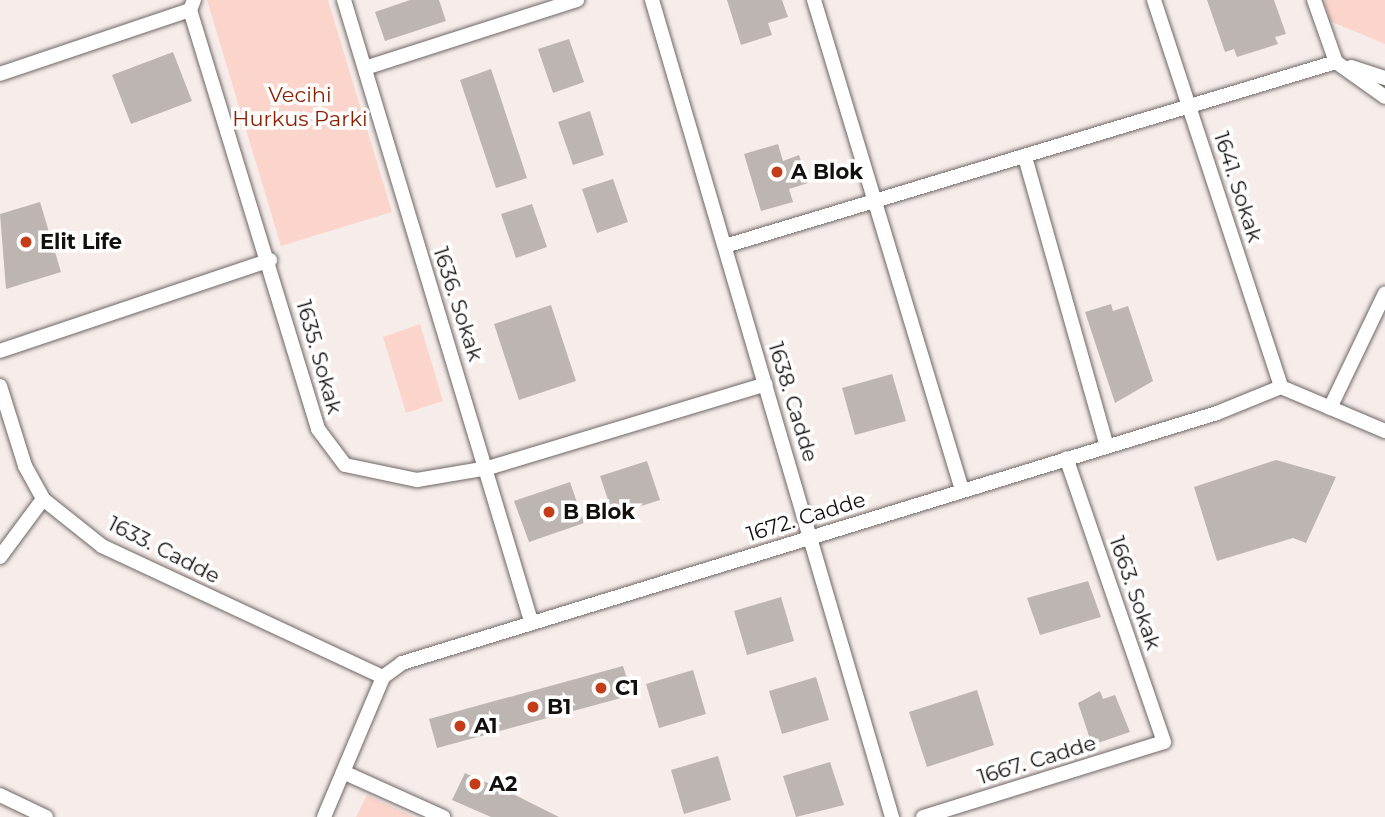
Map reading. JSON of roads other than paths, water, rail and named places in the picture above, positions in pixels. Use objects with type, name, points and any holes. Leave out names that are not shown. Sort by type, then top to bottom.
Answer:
[{"type":"street","name":"1636. Sokak","points":[[344,0],[488,468],[531,621]]},
{"type":"street","points":[[365,68],[576,0]]},
{"type":"street","name":"1638. Cadde","points":[[652,0],[812,537],[892,817]]},
{"type":"street","points":[[814,0],[962,490]]},
{"type":"street","name":"1641. Sokak","points":[[1154,0],[1281,387]]},
{"type":"street","points":[[1314,0],[1336,62],[1385,97]]},
{"type":"street","points":[[0,74],[192,5]]},
{"type":"street","name":"1635. Sokak","points":[[192,5],[270,260],[318,429],[345,465],[417,480],[488,468],[765,384]]},
{"type":"street","points":[[725,246],[876,203],[1336,62],[1385,78]]},
{"type":"street","points":[[1024,157],[1107,446]]},
{"type":"street","points":[[0,351],[270,260]]},
{"type":"street","points":[[1331,408],[1385,293]]},
{"type":"street","name":"1633. Cadde","points":[[0,386],[25,466],[43,499],[102,546],[383,677]]},
{"type":"street","points":[[1281,387],[1385,431]]},
{"type":"street","name":"1672. Cadde","points":[[383,677],[402,663],[531,621],[1107,446],[1281,387]]},
{"type":"street","name":"1663. Sokak","points":[[1066,458],[1164,742]]},
{"type":"street","points":[[0,557],[43,499]]},
{"type":"street","points":[[324,817],[383,677]]},
{"type":"street","name":"1667. Cadde","points":[[923,817],[1164,742]]},
{"type":"street","points":[[343,772],[443,817]]},
{"type":"street","points":[[0,795],[46,817]]},
{"type":"place","name":"A Blok","points":[[777,172]]},
{"type":"place","name":"Elit Life","points":[[26,242]]},
{"type":"place","name":"B Blok","points":[[549,512]]},
{"type":"place","name":"C1","points":[[601,688]]},
{"type":"place","name":"B1","points":[[533,707]]},
{"type":"place","name":"A1","points":[[460,726]]},
{"type":"place","name":"A2","points":[[475,784]]},
{"type":"park label","name":"Vecihi Hurkus Parki","points":[[300,107]]}]
